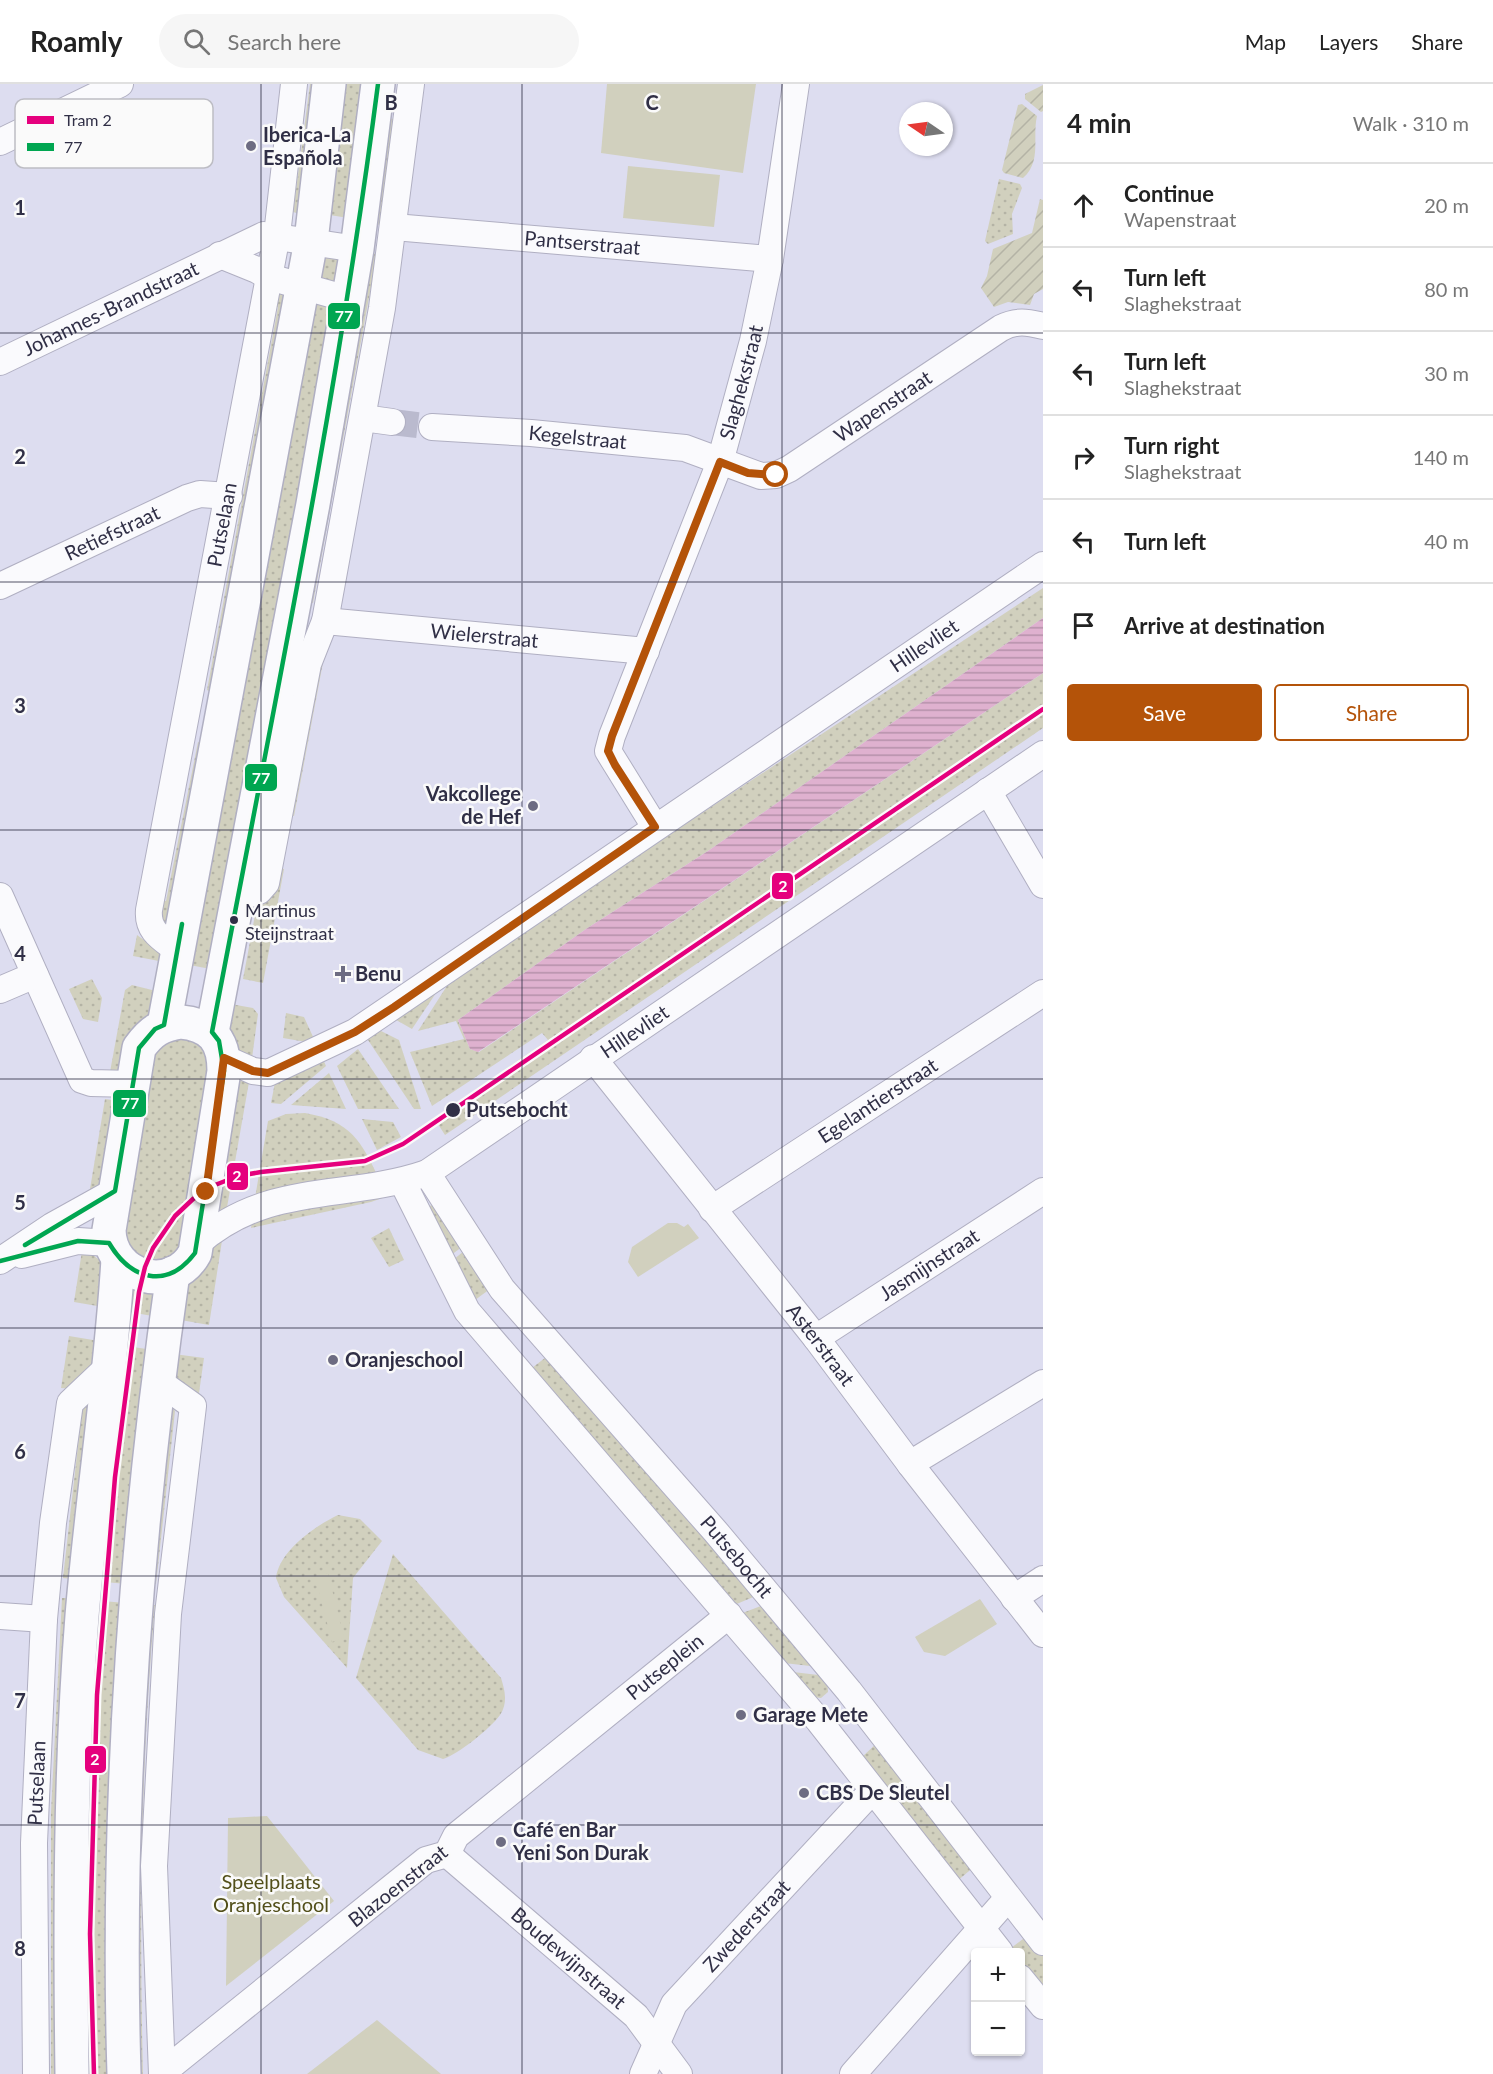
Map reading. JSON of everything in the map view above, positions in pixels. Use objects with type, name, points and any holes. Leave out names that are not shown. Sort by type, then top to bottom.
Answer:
[{"type":"main road","name":"Putselaan","points":[[72,2074],[70,1922],[77,1718],[82,1617],[108,1367],[118,1084],[139,1048],[155,1029],[164,1025],[311,241],[329,84]]},
{"type":"main road","points":[[113,1251],[126,1268],[141,1275],[156,1276],[173,1273],[191,1261],[198,1243],[224,1071],[218,1045],[238,898],[313,504],[357,249],[378,84]]},
{"type":"main road","points":[[164,1025],[193,1023],[218,1045]]},
{"type":"main road","points":[[124,2074],[123,1803],[135,1593],[158,1381],[173,1273]]},
{"type":"street","points":[[88,99],[120,84]]},
{"type":"street","name":"Putselaan","points":[[177,950],[152,930],[148,920],[149,909],[277,235],[294,84]]},
{"type":"street","points":[[238,898],[259,891],[266,884],[308,664],[325,621],[363,418],[394,227],[411,84]]},
{"type":"street","name":"Slaghekstraat","points":[[655,827],[608,751],[720,462],[753,341],[770,259],[796,84]]},
{"type":"street","points":[[0,141],[15,134]]},
{"type":"street","name":"Pantserstraat","points":[[394,227],[770,259]]},
{"type":"street","name":"Johannes-Brandstraat","points":[[0,362],[264,235],[277,235],[357,249]]},
{"type":"street","name":"Johannes-Brandstraat","points":[[220,255],[269,278],[348,299]]},
{"type":"street","name":"Wapenstraat","points":[[720,462],[756,475],[780,474],[1001,328],[1013,322],[1043,326]]},
{"type":"street","points":[[363,418],[392,422]]},
{"type":"street","name":"Kegelstraat","points":[[432,427],[531,433],[685,448],[720,462]]},
{"type":"street","name":"Retiefstraat","points":[[0,586],[187,498],[200,494],[229,496]]},
{"type":"street","name":"Hillevliet","points":[[655,827],[1043,565]]},
{"type":"street","name":"Wielerstraat","points":[[325,621],[646,651]]},
{"type":"street","name":"Hillevliet","points":[[198,1243],[213,1230],[243,1211],[280,1199],[402,1181],[427,1173],[1043,754]]},
{"type":"street","points":[[988,791],[1043,885]]},
{"type":"street","points":[[218,1045],[253,1071],[268,1073],[355,1032],[655,827]]},
{"type":"street","points":[[0,896],[78,1073],[86,1082],[118,1084]]},
{"type":"street","points":[[0,990],[35,975]]},
{"type":"street","name":"Egelantierstraat","points":[[712,1209],[1043,993]]},
{"type":"street","name":"Asterstraat","points":[[593,1058],[816,1338],[910,1464],[1043,1634]]},
{"type":"street","name":"Putsebocht","points":[[427,1173],[502,1289],[528,1316],[849,1691],[1007,1899],[1043,1942]]},
{"type":"street","points":[[402,1181],[467,1311],[498,1344],[819,1721],[996,1948]]},
{"type":"street","points":[[2,1260],[52,1227],[115,1191]]},
{"type":"street","name":"Jasmijnstraat","points":[[816,1338],[1043,1191]]},
{"type":"street","points":[[2,1260],[78,1241],[113,1251]]},
{"type":"street","points":[[498,1344],[528,1316]]},
{"type":"street","name":"Putselaan","points":[[36,2074],[34,1843],[44,1619],[59,1468],[70,1402],[108,1367]]},
{"type":"street","points":[[158,1381],[192,1406],[168,1614],[154,1866],[162,2074]]},
{"type":"street","points":[[910,1464],[1043,1383]]},
{"type":"street","points":[[1014,1598],[1043,1579]]},
{"type":"street","name":"Putseplein","points":[[601,1718],[729,1615]]},
{"type":"street","points":[[0,1616],[44,1619]]},
{"type":"street","points":[[819,1721],[849,1691]]},
{"type":"street","name":"Blazoenstraat","points":[[162,2074],[426,1860],[447,1854],[456,1836],[601,1718]]},
{"type":"street","name":"Zwederstraat","points":[[643,2074],[674,2004],[872,1791]]},
{"type":"street","name":"Boudewijnstraat","points":[[447,1854],[636,2016],[679,2074]]},
{"type":"street","points":[[853,2074],[1007,1899]]},
{"type":"street","points":[[1025,1984],[1043,2006]]},
{"type":"green space","points":[[310,84],[317,84],[305,215],[293,212]]},
{"type":"green space","points":[[340,84],[371,84],[355,219],[323,214]]},
{"type":"green space","points":[[607,84],[756,84],[743,173],[601,153]]},
{"type":"green space","points":[[1043,85],[1043,111],[1041,112],[1025,99],[1025,94]]},
{"type":"green space","points":[[1022,104],[1037,116],[1034,157],[1029,171],[1023,178],[1004,173],[1002,170],[1018,105]]},
{"type":"green space","points":[[386,118],[394,119],[380,225],[370,223]]},
{"type":"green space","points":[[628,166],[720,175],[714,227],[623,218]]},
{"type":"green space","points":[[999,179],[1020,184],[1022,188],[1012,214],[1013,234],[988,244],[985,241]]},
{"type":"green space","points":[[1040,199],[1043,200],[1043,289],[1034,294],[1030,305],[1008,302],[994,307],[981,288],[987,276],[993,249],[1032,233]]},
{"type":"green space","points":[[316,250],[342,254],[337,284],[311,278]]},
{"type":"green space","points":[[370,253],[377,254],[313,603],[307,602]]},
{"type":"green space","points":[[273,291],[292,296],[209,691],[207,690],[278,307],[270,305]]},
{"type":"green space","points":[[307,296],[343,304],[216,970],[184,964]]},
{"type":"green space","points":[[1043,588],[1043,618],[708,851],[586,929],[458,1020],[470,1049],[479,1052],[1043,673],[1043,728],[445,1135],[434,1118],[548,1040],[542,1033],[432,1106],[410,1052],[464,1039],[456,1021],[418,1031],[452,978]]},
{"type":"green space","points":[[328,636],[294,816],[287,815],[316,662]]},
{"type":"green space","points":[[198,742],[207,745],[170,929],[160,919],[160,900],[166,901]]},
{"type":"green space","points":[[279,868],[284,869],[263,983],[243,979],[255,915],[247,912]]},
{"type":"green space","points":[[137,935],[162,953],[164,962],[133,956]]},
{"type":"green space","points":[[92,979],[102,998],[98,1022],[83,1019],[69,989]]},
{"type":"green space","points":[[444,981],[412,1029],[391,1017]]},
{"type":"green space","points":[[132,985],[156,991],[154,1016],[125,1069],[110,1072],[125,990]]},
{"type":"green space","points":[[225,1003],[253,1008],[258,1014],[252,1058],[244,1054],[233,1043],[228,1028]]},
{"type":"green space","points":[[286,1013],[304,1017],[314,1039],[306,1042],[283,1038]]},
{"type":"green space","points":[[375,1028],[399,1040],[421,1109],[414,1109],[364,1034]]},
{"type":"green space","points":[[177,1037],[203,1045],[211,1059],[182,1248],[170,1261],[133,1258],[123,1242],[155,1048]]},
{"type":"green space","points":[[358,1049],[399,1109],[358,1109],[337,1066]]},
{"type":"green space","points":[[322,1057],[326,1066],[281,1104],[271,1103],[276,1077]]},
{"type":"green space","points":[[329,1073],[346,1109],[291,1105]]},
{"type":"green space","points":[[232,1074],[249,1082],[226,1213],[207,1224]]},
{"type":"green space","points":[[105,1099],[119,1101],[104,1183],[89,1195]]},
{"type":"green space","points":[[305,1113],[333,1121],[353,1135],[379,1179],[255,1198],[268,1121],[286,1114]]},
{"type":"green space","points":[[362,1119],[393,1122],[401,1137],[377,1150]]},
{"type":"green space","points":[[388,1196],[371,1202],[251,1228],[253,1214]]},
{"type":"green space","points":[[435,1204],[463,1246],[450,1256],[427,1207]]},
{"type":"green space","points":[[668,1223],[677,1223],[684,1227],[688,1224],[699,1238],[638,1277],[628,1262],[632,1247]]},
{"type":"green space","points":[[389,1228],[404,1260],[389,1267],[371,1238]]},
{"type":"green space","points":[[223,1234],[209,1325],[175,1319],[182,1285]]},
{"type":"green space","points":[[82,1251],[89,1252],[102,1262],[109,1308],[74,1302]]},
{"type":"green space","points":[[464,1251],[490,1289],[475,1300],[453,1260]]},
{"type":"green space","points":[[129,1284],[156,1290],[158,1317],[124,1311]]},
{"type":"green space","points":[[69,1336],[99,1341],[100,1367],[72,1389],[61,1388]]},
{"type":"green space","points":[[120,1345],[153,1350],[127,1584],[93,1581]]},
{"type":"green space","points":[[174,1354],[204,1358],[198,1400],[170,1378]]},
{"type":"green space","points":[[550,1354],[758,1595],[732,1606],[532,1368]]},
{"type":"green space","points":[[94,1392],[73,1579],[63,1578],[80,1428],[72,1427],[73,1413]]},
{"type":"green space","points":[[167,1401],[175,1411],[156,1584],[147,1584]]},
{"type":"green space","points":[[338,1515],[360,1519],[382,1541],[353,1578],[347,1668],[284,1597],[276,1578],[284,1558],[291,1549],[309,1533]]},
{"type":"green space","points":[[393,1554],[501,1678],[504,1688],[504,1706],[496,1720],[465,1747],[443,1759],[418,1750],[356,1678]]},
{"type":"green space","points":[[328,1573],[344,1638],[332,1642],[315,1577]]},
{"type":"green space","points":[[62,1598],[71,1598],[64,2074],[51,2074],[51,1812]]},
{"type":"green space","points":[[980,1599],[997,1624],[945,1656],[924,1652],[915,1637]]},
{"type":"green space","points":[[92,1600],[125,1603],[117,2074],[81,2074]]},
{"type":"green space","points":[[766,1604],[819,1667],[784,1663],[740,1614]]},
{"type":"green space","points":[[146,1605],[155,1605],[142,1840],[143,2074],[136,2074],[133,1995]]},
{"type":"green space","points":[[793,1672],[827,1676],[828,1692],[821,1698],[813,1697]]},
{"type":"green space","points":[[880,1740],[975,1866],[956,1882],[860,1759]]},
{"type":"green space","name":"Speelplaats Oranjeschool","points":[[267,1816],[334,1901],[226,1986],[228,1818]]},
{"type":"green space","points":[[1027,1936],[1043,1950],[1043,1993],[1025,1970],[1025,1948],[1011,1948]]},
{"type":"green space","points":[[377,2020],[441,2074],[307,2074]]},
{"type":"shaded area","points":[[1043,618],[1043,673],[478,1052],[470,1049],[458,1020],[586,929],[708,851]]},
{"type":"tunnel","points":[[392,422],[432,427]]},
{"type":"tram line","name":"2","points":[[94,2074],[90,1934],[97,1695],[115,1477],[139,1292],[145,1267],[153,1248],[175,1216],[193,1199],[215,1185],[238,1176],[365,1161],[403,1144],[1043,709]]},
{"type":"transit line","name":"77","points":[[0,1261],[78,1241],[109,1243],[118,1256],[138,1272],[150,1276],[161,1276],[184,1265],[195,1253],[224,1071],[219,1041],[212,1032],[323,441],[362,203],[378,84]]},
{"type":"transit line","name":"77","points":[[25,1245],[115,1191],[139,1048],[155,1029],[164,1025],[182,924]]},
{"type":"place","name":"Iberica-La Española","points":[[251,146]]},
{"type":"place","name":"Vakcollege de Hef","points":[[533,806]]},
{"type":"place","name":"Martinus Steijnstraat","points":[[234,920]]},
{"type":"place","name":"Benu","points":[[343,974]]},
{"type":"place","name":"Putsebocht","points":[[453,1110]]},
{"type":"place","name":"Oranjeschool","points":[[333,1360]]},
{"type":"place","name":"Garage Mete","points":[[741,1715]]},
{"type":"place","name":"CBS De Sleutel","points":[[804,1793]]},
{"type":"place","name":"Café en Bar Yeni Son Durak","points":[[501,1842]]},
{"type":"route","points":[[206,1192],[224,1058],[253,1071],[268,1073],[355,1032],[655,827],[608,751],[612,736],[672,590],[720,462],[748,473],[761,476],[776,475]]}]
